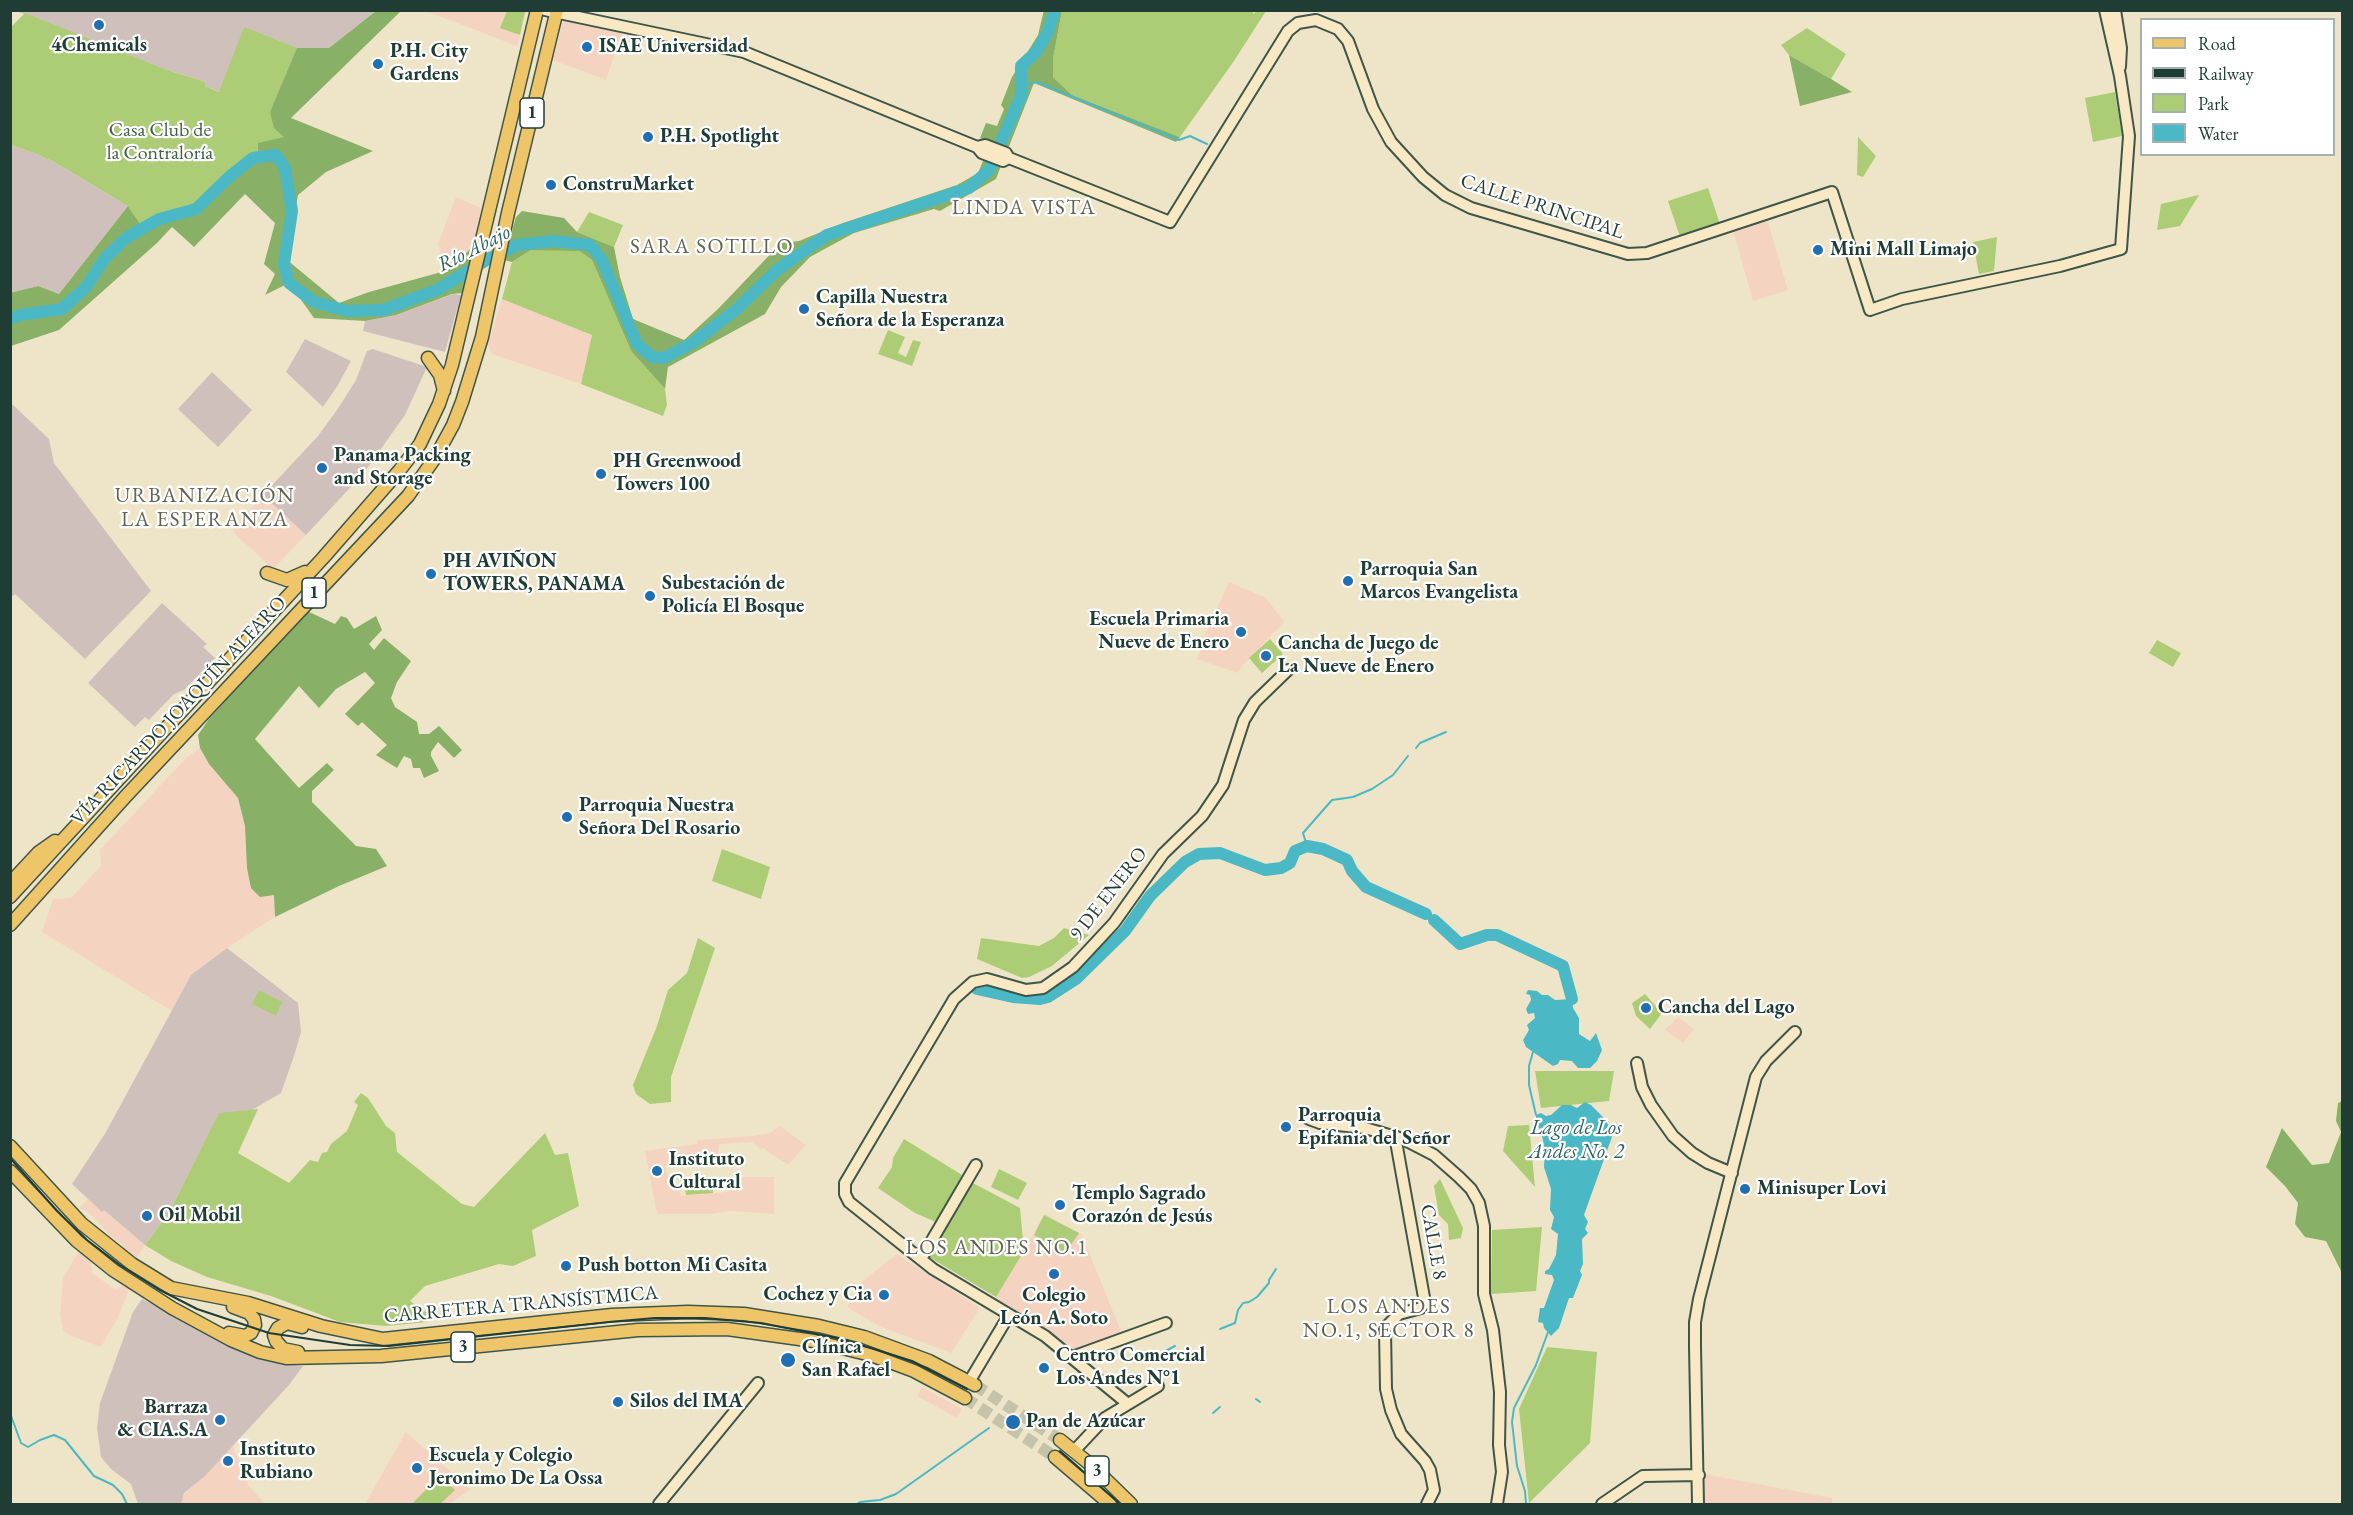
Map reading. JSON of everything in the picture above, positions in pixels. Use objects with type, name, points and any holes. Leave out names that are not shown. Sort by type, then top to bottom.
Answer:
[{"type":"main road","name":"VÍA RICARDO JOAQUÍN ALFARO","points":[[11,891],[69,833],[290,594],[399,471],[428,429],[444,392],[452,365],[537,10]]},
{"type":"main road","name":"VÍA RICARDO JOAQUÍN ALFARO","points":[[25,907],[417,484],[435,458],[453,425],[477,355],[553,11]]},
{"type":"main road","points":[[468,302],[466,345],[477,355]]},
{"type":"main road","points":[[428,358],[440,375],[444,392]]},
{"type":"main road","points":[[452,365],[472,371]]},
{"type":"main road","points":[[267,573],[284,580],[292,579],[322,558]]},
{"type":"main road","points":[[272,639],[274,626],[290,601],[290,594]]},
{"type":"main road","points":[[10,916],[25,907]]},
{"type":"main road","points":[[10,925],[25,907]]},
{"type":"main road","name":"CARRETERA TRANSÍSTMICA","points":[[10,1146],[82,1224],[132,1264],[171,1288],[248,1303],[321,1326],[382,1339],[665,1312],[728,1313],[777,1318],[854,1335],[903,1351],[972,1384]]},
{"type":"main road","name":"CARRETERA TRANSÍSTMICA","points":[[10,1171],[87,1251],[186,1316],[231,1340],[260,1352],[286,1358],[361,1357],[638,1330],[727,1329],[814,1341],[870,1354],[914,1371],[965,1398]]},
{"type":"main road","points":[[171,1288],[246,1311],[252,1316],[255,1325],[249,1335],[239,1336],[186,1316]]},
{"type":"main road","points":[[361,1357],[288,1351],[278,1344],[274,1335],[280,1326],[290,1323],[333,1336],[382,1339]]},
{"type":"main road","name":"3","points":[[1060,1440],[1131,1504]]},
{"type":"main road","name":"3","points":[[1054,1457],[1110,1504]]},
{"type":"street","points":[[2105,10],[2120,76]]},
{"type":"street","points":[[2115,10],[2121,48],[2120,76]]},
{"type":"street","name":"CALLE PRINCIPAL","points":[[553,11],[744,52],[836,91],[1170,222],[1288,31],[1298,23],[1316,20],[1338,29],[1348,40],[1373,109],[1386,134],[1424,177],[1445,195],[1471,208],[1628,254],[1647,253],[1832,192],[1870,310],[1902,299],[2040,271],[2121,249],[2129,136],[2120,76]]},
{"type":"street","name":"9 DE ENERO","points":[[917,1256],[849,1202],[844,1190],[845,1183],[954,999],[973,982],[987,978],[1026,990],[1042,988],[1058,979],[1096,944],[1163,854],[1187,832],[1211,803],[1223,785],[1244,720],[1255,702],[1288,670]]},
{"type":"street","points":[[1698,1504],[1695,1323],[1699,1299],[1756,1077],[1766,1061],[1795,1032]]},
{"type":"street","points":[[1636,1063],[1642,1087],[1651,1105],[1673,1136],[1692,1153],[1731,1173]]},
{"type":"street","points":[[1309,1119],[1320,1123],[1365,1128],[1395,1136],[1427,1152],[1465,1183],[1479,1203],[1484,1226],[1484,1294],[1493,1330],[1500,1392],[1499,1445],[1502,1472],[1497,1504]]},
{"type":"street","name":"CALLE 8","points":[[1395,1136],[1425,1303],[1421,1308],[1405,1311],[1393,1318],[1385,1330],[1386,1389],[1390,1408],[1401,1434],[1430,1470],[1434,1490],[1427,1504]]},
{"type":"street","points":[[976,1165],[917,1256],[967,1291],[1045,1336],[1128,1404]]},
{"type":"street","points":[[972,1384],[1009,1315]]},
{"type":"street","points":[[1072,1357],[1166,1323]]},
{"type":"street","points":[[659,1504],[758,1383]]},
{"type":"street","points":[[1074,1451],[1105,1418],[1158,1386]]},
{"type":"street","points":[[1602,1504],[1643,1476],[1699,1475]]},
{"type":"shaded area","points":[[17,11],[376,11],[329,48],[270,112],[205,86],[206,82],[170,71]]},
{"type":"shaded area","points":[[426,11],[526,11],[517,46]]},
{"type":"shaded area","name":"ISAE Universidad","points":[[563,20],[622,33],[606,80],[553,60]]},
{"type":"shaded area","points":[[11,145],[54,162],[128,206],[59,294],[38,286],[11,293]]},
{"type":"shaded area","points":[[456,197],[481,208],[474,246],[445,271],[438,244]]},
{"type":"shaded area","points":[[1767,219],[1788,290],[1753,301],[1733,230]]},
{"type":"shaded area","points":[[453,294],[461,295],[445,352],[363,331],[365,321],[396,315]]},
{"type":"shaded area","points":[[502,299],[592,335],[581,384],[492,354],[488,344]]},
{"type":"shaded area","points":[[305,339],[351,361],[323,407],[286,372]]},
{"type":"shaded area","points":[[373,349],[427,367],[405,415],[363,474],[306,535],[263,495],[318,436],[356,380],[367,351]]},
{"type":"shaded area","points":[[212,372],[252,410],[218,447],[178,409]]},
{"type":"shaded area","points":[[11,403],[49,439],[54,463],[151,591],[85,659],[15,594],[11,597]]},
{"type":"shaded area","points":[[263,495],[306,535],[273,569],[234,533],[234,529]]},
{"type":"shaded area","name":"Escuela Primaria Nueve de Enero","points":[[1229,582],[1266,598],[1284,622],[1238,673],[1197,659],[1202,641]]},
{"type":"shaded area","points":[[162,603],[207,644],[203,647],[215,658],[184,690],[174,694],[149,720],[145,717],[135,727],[88,683]]},
{"type":"shaded area","points":[[200,748],[209,764],[238,798],[245,826],[247,868],[274,895],[275,917],[191,975],[172,1011],[42,932],[53,899],[71,898],[101,866],[100,850],[186,758]]},
{"type":"shaded area","points":[[227,948],[298,1003],[301,1032],[281,1093],[252,1110],[219,1114],[169,1213],[145,1245],[104,1210],[102,1212],[72,1184],[106,1132],[191,975]]},
{"type":"shaded area","points":[[1678,1017],[1694,1029],[1683,1043],[1665,1030]]},
{"type":"shaded area","name":"Instituto Cultural","points":[[780,1126],[806,1145],[788,1165],[763,1148],[761,1150],[752,1142],[719,1144],[718,1159],[665,1166],[670,1185],[677,1184],[681,1196],[728,1192],[729,1177],[774,1177],[774,1214],[730,1211],[710,1214],[657,1214],[645,1151],[697,1144],[697,1140],[770,1133]]},
{"type":"shaded area","points":[[88,1199],[145,1245],[135,1260],[123,1251],[123,1245],[109,1235],[97,1220],[79,1208]]},
{"type":"shaded area","name":"Colegio León A. Soto","points":[[1045,1214],[1082,1235],[1122,1334],[1072,1354],[993,1302]]},
{"type":"shaded area","points":[[79,1251],[91,1261],[92,1273],[116,1290],[123,1284],[130,1287],[118,1317],[101,1347],[69,1335],[63,1330],[60,1315],[63,1278]]},
{"type":"shaded area","name":"Cochez y Cia","points":[[897,1254],[980,1308],[951,1353],[881,1327],[847,1307],[859,1284]]},
{"type":"shaded area","points":[[142,1299],[251,1356],[276,1363],[303,1366],[289,1385],[205,1476],[184,1493],[181,1504],[138,1504],[131,1484],[111,1469],[101,1457],[97,1428],[100,1403],[133,1312]]},
{"type":"shaded area","points":[[922,1387],[962,1409],[957,1418],[917,1396]]},
{"type":"shaded area","name":"Escuela y Colegio Jeronimo De La Ossa","points":[[406,1432],[470,1489],[450,1504],[365,1504]]},
{"type":"shaded area","name":"Instituto Rubiano","points":[[232,1444],[249,1486],[265,1504],[180,1504],[183,1496]]},
{"type":"shaded area","points":[[1704,1474],[1832,1498],[1832,1504],[1703,1504]]},
{"type":"green space","points":[[1044,10],[1062,11],[1053,59],[1053,77],[1072,95],[1180,137],[1176,142],[1034,83],[1008,149],[980,138],[986,123],[997,126],[1004,109],[1001,105],[1012,77],[1038,35]]},
{"type":"green space","points":[[1251,10],[1254,14],[1256,11],[1266,11],[1180,137],[1072,95],[1053,77],[1053,59],[1062,11]]},
{"type":"green space","points":[[376,11],[401,11],[291,118],[373,151],[326,172],[298,195],[286,259],[339,303],[369,292],[445,271],[474,246],[463,293],[452,294],[396,315],[365,321],[314,318],[289,283],[265,295],[275,274],[264,264],[275,223],[245,194],[194,247],[172,227],[59,330],[11,346],[10,293],[38,286],[59,294],[128,206],[143,228],[159,219],[196,209],[258,156],[258,143],[284,137],[274,128],[270,112],[297,48],[329,48]]},
{"type":"green space","points":[[507,11],[525,11],[520,35],[500,28]]},
{"type":"green space","name":"Casa Club de la Contraloría","points":[[25,13],[170,71],[206,82],[205,86],[219,92],[244,27],[297,48],[270,112],[284,137],[253,158],[196,209],[159,219],[143,228],[128,206],[54,162],[11,145],[11,27]]},
{"type":"green space","points":[[1807,28],[1846,54],[1831,79],[1789,55],[1781,45]]},
{"type":"green space","points":[[1789,55],[1831,79],[1852,92],[1800,106]]},
{"type":"green space","points":[[2115,92],[2122,136],[2093,142],[2085,98]]},
{"type":"green space","points":[[1858,137],[1876,156],[1863,177],[1857,175]]},
{"type":"green space","points":[[985,156],[1002,163],[996,179],[940,211],[934,209],[854,233],[810,257],[781,287],[765,314],[668,367],[665,389],[631,351],[592,260],[580,251],[531,250],[512,262],[504,260],[516,217],[522,211],[564,218],[577,232],[614,247],[620,277],[633,319],[684,340],[718,309],[781,243],[799,241],[843,223],[957,185],[978,173]]},
{"type":"green space","points":[[1708,188],[1720,224],[1680,237],[1668,201]]},
{"type":"green space","points":[[2199,195],[2180,226],[2157,230],[2161,204]]},
{"type":"green space","points":[[589,212],[623,225],[614,247],[577,232]]},
{"type":"green space","points":[[1997,237],[1994,271],[1979,274],[1973,242]]},
{"type":"green space","points":[[531,250],[580,250],[592,260],[631,351],[665,389],[667,405],[663,416],[581,384],[592,335],[502,299],[512,262]]},
{"type":"green space","points":[[888,330],[905,337],[898,353],[906,357],[913,340],[921,342],[912,366],[878,354]]},
{"type":"green space","points":[[307,611],[335,624],[341,616],[347,618],[354,629],[376,616],[382,630],[369,644],[374,650],[384,638],[411,661],[397,682],[391,698],[395,707],[417,722],[419,734],[429,734],[439,726],[462,750],[454,758],[438,742],[431,756],[439,771],[424,778],[420,768],[413,768],[411,759],[404,756],[397,768],[376,755],[387,745],[362,722],[358,726],[345,714],[375,683],[365,672],[336,689],[319,708],[299,686],[255,739],[299,788],[327,763],[334,770],[312,791],[312,802],[356,846],[376,849],[387,866],[275,917],[274,895],[260,897],[251,888],[247,868],[245,826],[238,798],[209,764],[200,748],[198,735],[209,719]]},
{"type":"green space","name":"Cancha de Juego de La Nueve de Enero","points":[[1270,639],[1283,654],[1262,673],[1249,658]]},
{"type":"green space","points":[[2157,640],[2181,653],[2173,667],[2149,653]]},
{"type":"green space","points":[[722,849],[770,867],[761,899],[712,881]]},
{"type":"green space","points":[[1064,928],[1089,935],[1052,966],[1029,977],[1022,978],[977,959],[981,938],[1039,946],[1054,938]]},
{"type":"green space","points":[[698,938],[715,948],[671,1077],[671,1102],[650,1104],[636,1094],[633,1085],[657,1026],[668,990],[687,973]]},
{"type":"green space","points":[[259,990],[282,1002],[276,1016],[252,1004]]},
{"type":"green space","name":"Cancha del Lago","points":[[1645,994],[1662,1013],[1650,1029],[1636,1016],[1632,1003]]},
{"type":"green space","points":[[1535,1071],[1614,1071],[1609,1101],[1541,1108]]},
{"type":"green space","points":[[361,1093],[368,1098],[386,1126],[395,1133],[397,1152],[462,1204],[474,1207],[545,1133],[555,1155],[568,1153],[579,1206],[532,1230],[536,1256],[513,1266],[499,1264],[425,1286],[410,1301],[426,1312],[427,1322],[386,1326],[340,1322],[271,1296],[207,1277],[171,1261],[145,1245],[169,1213],[219,1113],[258,1109],[238,1153],[289,1183],[310,1160],[318,1162],[322,1153],[327,1152],[331,1144],[347,1131],[358,1105],[354,1102]]},
{"type":"green space","points":[[2342,1101],[2342,1273],[2326,1241],[2305,1237],[2295,1224],[2298,1203],[2266,1167],[2282,1128],[2312,1165],[2329,1163],[2341,1132],[2336,1121],[2338,1103]]},
{"type":"green space","points":[[1529,1125],[1535,1187],[1503,1151],[1508,1126]]},
{"type":"green space","points":[[904,1139],[962,1175],[936,1222],[915,1213],[878,1188],[892,1167],[893,1158]]},
{"type":"green space","points":[[999,1169],[1027,1183],[1018,1200],[991,1187]]},
{"type":"green space","points":[[712,1179],[713,1193],[686,1195],[684,1182]]},
{"type":"green space","points":[[1440,1179],[1463,1228],[1461,1238],[1449,1240],[1448,1224],[1439,1215],[1434,1186]]},
{"type":"green space","points":[[971,1182],[1020,1208],[1024,1251],[996,1297],[929,1257]]},
{"type":"green space","points":[[1044,1215],[1079,1233],[1065,1254],[1034,1235]]},
{"type":"green space","points":[[1542,1227],[1536,1291],[1491,1294],[1492,1230]]},
{"type":"green space","points":[[1547,1347],[1597,1352],[1590,1443],[1529,1503],[1519,1409]]},
{"type":"green space","points":[[440,1475],[455,1490],[440,1504],[412,1504]]},
{"type":"water","name":"Lago de Los Andes No. 2","points":[[1528,990],[1548,995],[1555,1000],[1572,999],[1573,1008],[1579,1018],[1579,1034],[1590,1041],[1596,1033],[1602,1050],[1597,1061],[1590,1068],[1578,1068],[1572,1061],[1560,1060],[1553,1066],[1526,1047],[1523,1040],[1529,1030],[1527,1025],[1535,1018],[1534,1013],[1528,1014],[1526,1009],[1531,1000],[1530,995],[1526,994]]},
{"type":"water","name":"Lago de Los Andes No. 2","points":[[1585,1102],[1605,1119],[1613,1134],[1584,1215],[1588,1222],[1585,1229],[1588,1233],[1582,1239],[1583,1264],[1580,1271],[1582,1275],[1573,1298],[1569,1298],[1559,1328],[1551,1336],[1543,1323],[1538,1322],[1540,1308],[1544,1308],[1554,1280],[1552,1275],[1545,1274],[1545,1271],[1549,1269],[1556,1255],[1558,1234],[1551,1229],[1554,1217],[1550,1210],[1551,1189],[1544,1167],[1545,1150],[1541,1131],[1536,1123],[1536,1115],[1541,1113],[1546,1116],[1551,1115],[1562,1105],[1577,1108]]},
{"type":"waterway","name":"Río Abajo","points":[[10,319],[20,315],[62,309],[86,287],[105,258],[126,238],[159,219],[196,209],[229,177],[253,158],[276,155],[285,168],[292,211],[284,264],[289,283],[314,302],[347,311],[383,310],[437,290],[488,259],[517,245],[554,241],[590,245],[602,260],[637,344],[652,357],[664,358],[694,342],[737,309],[777,270],[827,235],[969,188],[989,170],[1021,96],[1021,66],[1036,52],[1047,34],[1055,10]]},
{"type":"waterway","points":[[1020,87],[1036,82],[1179,140],[1190,136],[1207,144]]},
{"type":"waterway","points":[[1416,748],[1420,743],[1446,732]]},
{"type":"waterway","points":[[1307,846],[1303,833],[1332,800],[1353,797],[1372,789],[1393,775],[1408,756]]},
{"type":"waterway","points":[[977,989],[1013,997],[1040,999],[1048,997],[1076,979],[1125,931],[1150,896],[1185,862],[1199,854],[1220,853],[1265,870],[1281,868],[1290,863],[1295,851],[1307,846],[1323,849],[1347,860],[1352,871],[1366,887],[1426,914]]},
{"type":"waterway","points":[[1434,920],[1460,944],[1487,935],[1497,935],[1563,966],[1572,999]]},
{"type":"waterway","points":[[1533,1052],[1529,1066],[1529,1085],[1536,1115]]},
{"type":"waterway","points":[[1220,1329],[1235,1323],[1238,1310],[1243,1303],[1257,1297],[1269,1283],[1276,1269]]},
{"type":"waterway","points":[[1526,1504],[1525,1491],[1517,1466],[1512,1422],[1514,1408],[1536,1365],[1548,1332]]},
{"type":"waterway","points":[[1158,1355],[1175,1346]]},
{"type":"waterway","points":[[1256,1399],[1260,1402]]},
{"type":"waterway","points":[[1213,1413],[1220,1407]]},
{"type":"waterway","points":[[10,1413],[21,1443],[28,1447],[54,1435],[65,1440],[94,1476],[113,1485],[122,1494],[127,1504]]},
{"type":"waterway","points":[[857,1504],[880,1500],[896,1494],[989,1428]]},
{"type":"tunnel","points":[[975,1385],[1060,1440]]},
{"type":"tunnel","points":[[965,1398],[1055,1457]]},
{"type":"railway","points":[[10,1158],[57,1211],[87,1240],[120,1265],[158,1289],[197,1309],[269,1333],[350,1345],[389,1346],[609,1322],[655,1318],[705,1318],[761,1323],[842,1339],[912,1361],[967,1389]]},
{"type":"railway","points":[[1060,1451],[1120,1504]]},
{"type":"place","name":"4Chemicals","points":[[99,25]]},
{"type":"place","name":"ISAE Universidad","points":[[587,47]]},
{"type":"place","name":"P.H. City Gardens","points":[[378,64]]},
{"type":"place","name":"P.H. Spotlight","points":[[648,137]]},
{"type":"place","name":"ConstruMarket","points":[[551,185]]},
{"type":"place","name":"Mini Mall Limajo","points":[[1818,250]]},
{"type":"place","name":"Capilla Nuestra Señora de la Esperanza","points":[[804,309]]},
{"type":"place","name":"Panama Packing and Storage","points":[[322,468]]},
{"type":"place","name":"PH Greenwood Towers 100","points":[[601,474]]},
{"type":"place","name":"PH AVIÑON TOWERS, PANAMA","points":[[431,574]]},
{"type":"place","name":"Parroquia San Marcos Evangelista","points":[[1348,581]]},
{"type":"place","name":"Subestación de Policía El Bosque","points":[[650,596]]},
{"type":"place","name":"Escuela Primaria Nueve de Enero","points":[[1241,632]]},
{"type":"place","name":"Cancha de Juego de La Nueve de Enero","points":[[1266,656]]},
{"type":"place","name":"Parroquia Nuestra Señora Del Rosario","points":[[567,817]]},
{"type":"place","name":"Cancha del Lago","points":[[1646,1008]]},
{"type":"place","name":"Parroquia Epifania del Señor","points":[[1286,1127]]},
{"type":"place","name":"Instituto Cultural","points":[[657,1171]]},
{"type":"place","name":"Minisuper Lovi","points":[[1745,1189]]},
{"type":"place","name":"Templo Sagrado Corazón de Jesús","points":[[1060,1205]]},
{"type":"place","name":"Oil Mobil","points":[[147,1216]]},
{"type":"place","name":"Push botton Mi Casita","points":[[566,1266]]},
{"type":"place","name":"Colegio León A. Soto","points":[[1054,1274]]},
{"type":"place","name":"Cochez y Cia","points":[[884,1295]]},
{"type":"place","name":"Clínica San Rafael","points":[[788,1360]]},
{"type":"place","name":"Centro Comercial Los Andes N°1","points":[[1044,1368]]},
{"type":"place","name":"Silos del IMA","points":[[618,1402]]},
{"type":"place","name":"Barraza & CIA.S.A","points":[[220,1420]]},
{"type":"place","name":"Pan de Azúcar","points":[[1013,1422]]},
{"type":"place","name":"Instituto Rubiano","points":[[228,1461]]},
{"type":"place","name":"Escuela y Colegio Jeronimo De La Ossa","points":[[417,1468]]},
{"type":"district","name":"LINDA VISTA","points":[[1024,208]]},
{"type":"district","name":"SARA SOTILLO","points":[[712,247]]},
{"type":"district","name":"URBANIZACIÓN LA ESPERANZA","points":[[205,508]]},
{"type":"district","name":"LOS ANDES NO.1","points":[[997,1248]]},
{"type":"district","name":"LOS ANDES NO.1, SECTOR 8","points":[[1389,1319]]}]
